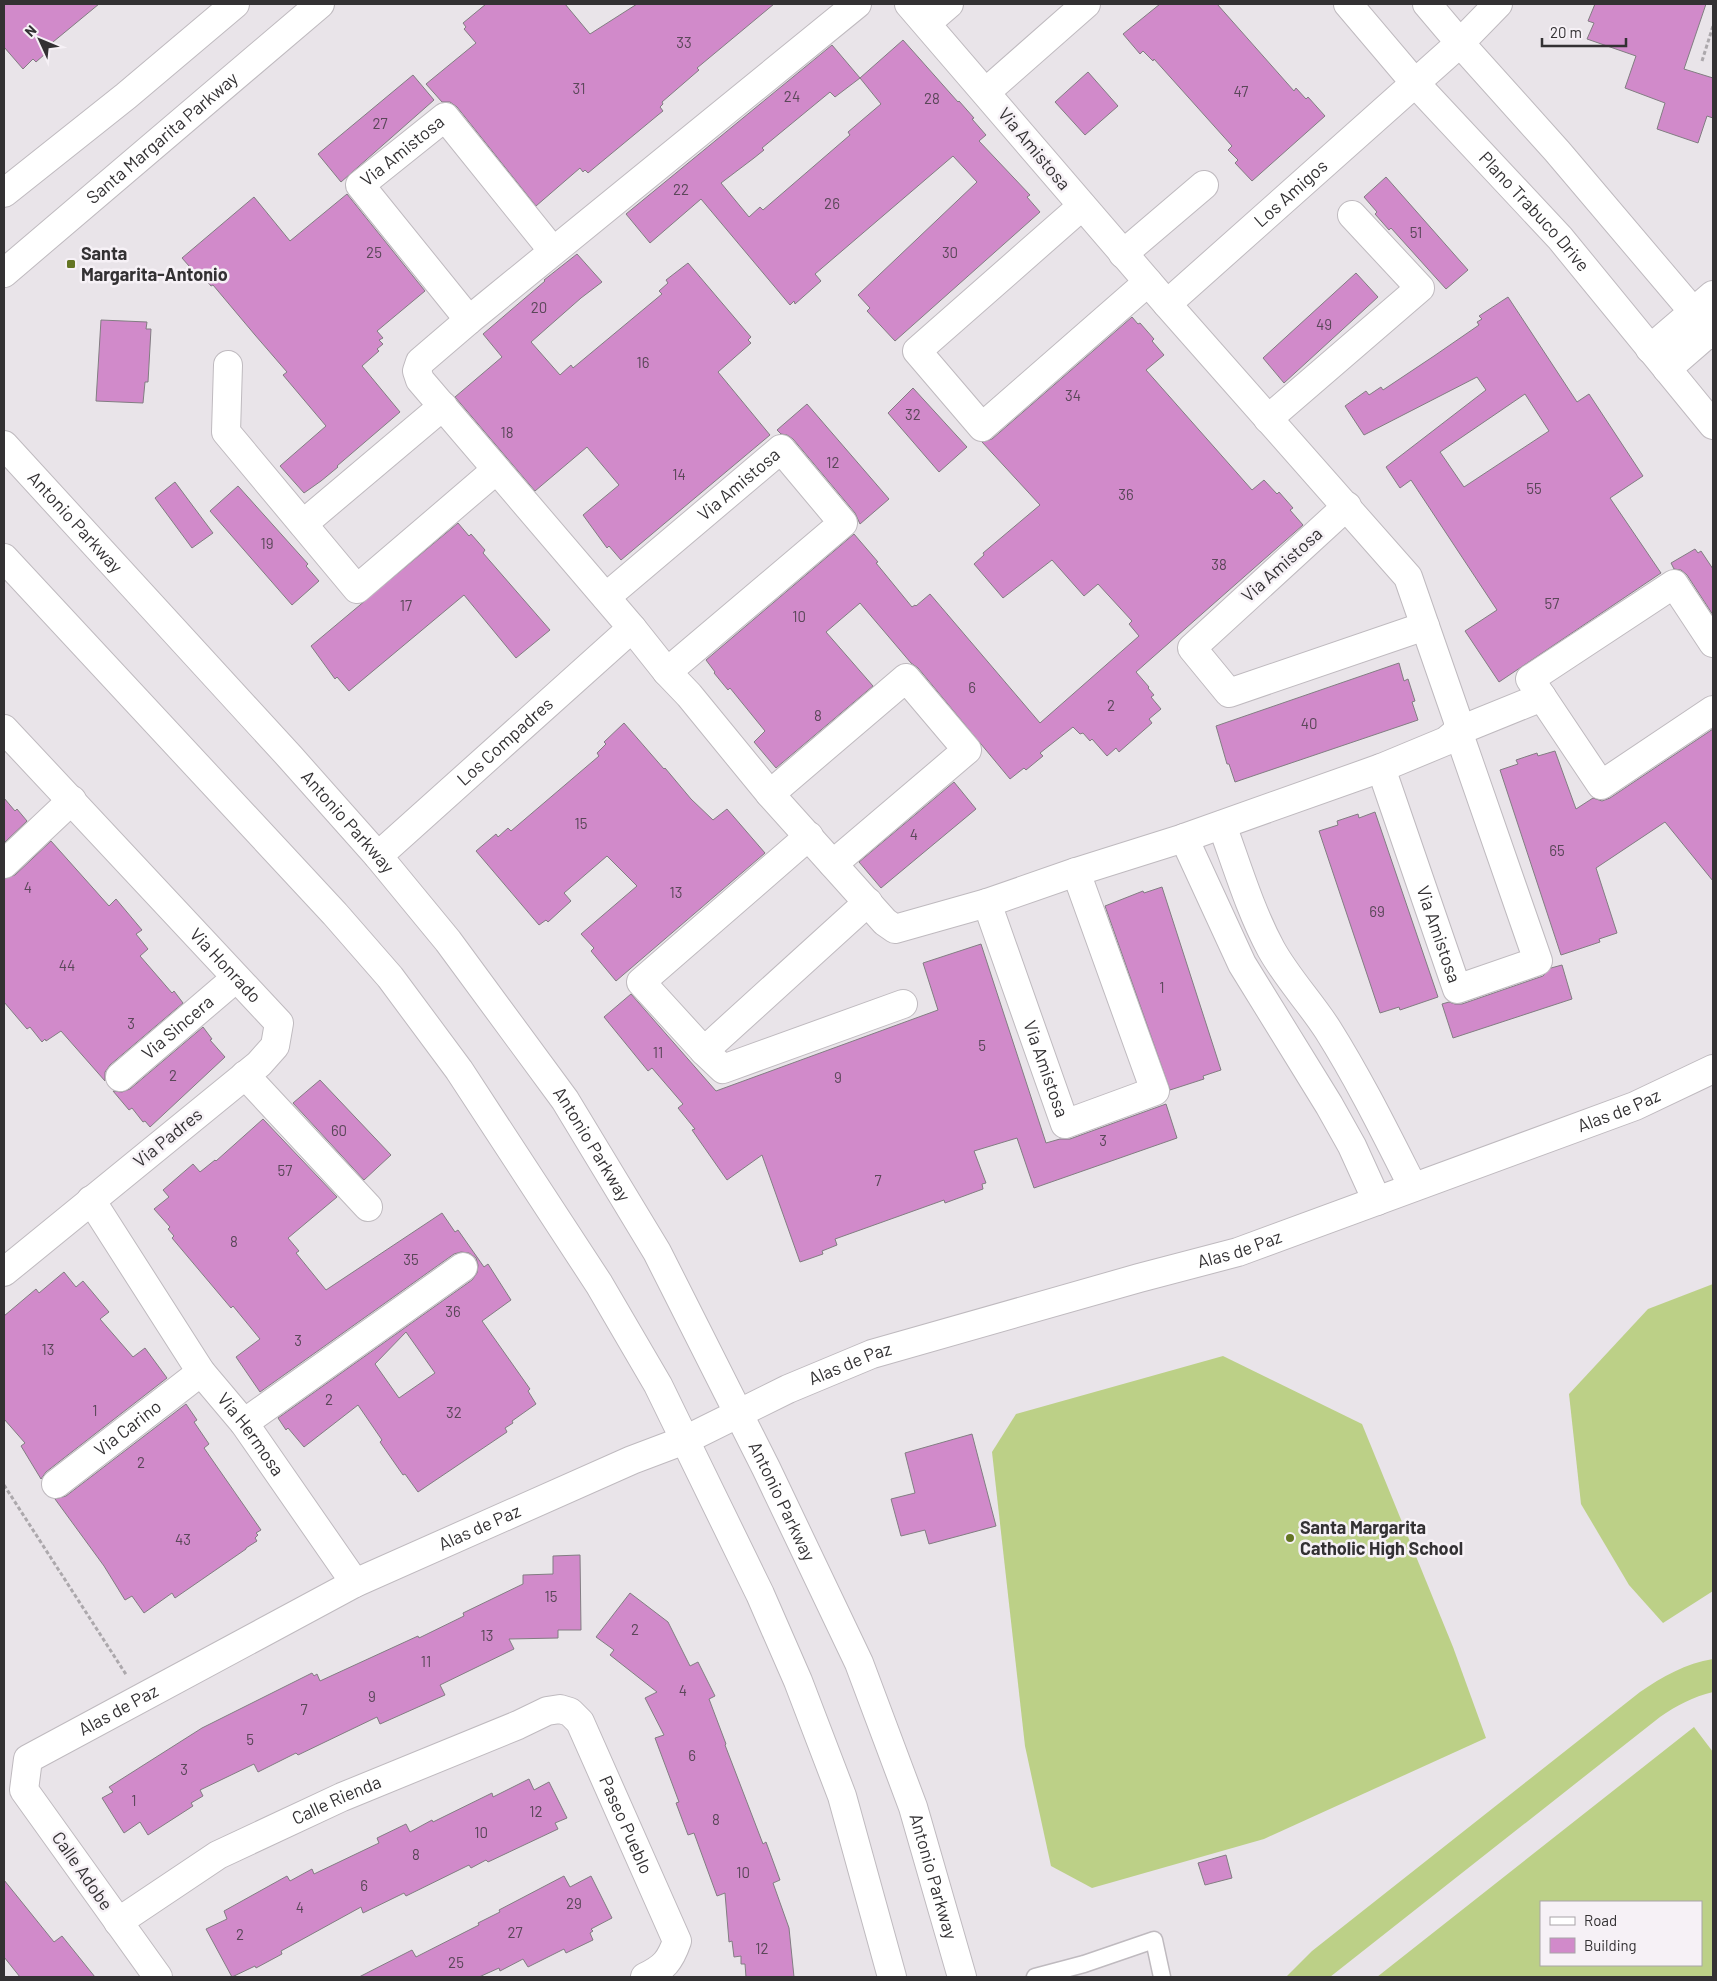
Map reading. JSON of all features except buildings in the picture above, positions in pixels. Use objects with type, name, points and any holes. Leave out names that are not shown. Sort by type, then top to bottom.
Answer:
[{"type":"street","points":[[4,193],[126,96],[235,4]]},
{"type":"street","name":"Santa Margarita Parkway","points":[[4,273],[320,4]]},
{"type":"street","points":[[855,4],[469,320],[420,362],[417,372],[420,380],[606,597],[770,794],[885,922],[894,929],[986,904],[1076,872],[1222,825],[1381,768],[1446,741],[1458,731],[1542,697]]},
{"type":"street","name":"Via Amistosa","points":[[949,4],[918,13],[1166,304],[1408,577],[1458,721],[1458,731],[1538,961],[1457,989],[1381,768]]},
{"type":"street","name":"Via Amistosa","points":[[986,92],[1086,4]]},
{"type":"street","name":"Plano Trabuco Drive","points":[[1348,4],[1415,83],[1560,238],[1713,425]]},
{"type":"street","points":[[1427,4],[1709,320],[1659,359]]},
{"type":"street","name":"Los Amigos","points":[[1166,304],[1460,43],[1498,4]]},
{"type":"street","name":"Via Amistosa","points":[[469,320],[360,186],[445,117],[553,251]]},
{"type":"street","points":[[1124,254],[1204,185]]},
{"type":"street","name":"Via Amistosa","points":[[1082,206],[916,351],[982,427],[1148,282]]},
{"type":"street","points":[[1268,419],[1420,288],[1352,215]]},
{"type":"street","points":[[228,366],[226,432],[356,590],[496,470]]},
{"type":"street","points":[[302,524],[443,406]]},
{"type":"street","name":"Antonio Parkway","points":[[4,445],[290,757],[378,856],[448,942],[564,1100],[658,1252],[739,1413],[859,1663],[913,1807],[962,1977]]},
{"type":"street","name":"Via Amistosa","points":[[606,597],[781,449],[843,523],[667,672]]},
{"type":"street","name":"Via Amistosa","points":[[1347,506],[1192,648],[1229,693],[1425,626]]},
{"type":"street","points":[[4,558],[335,914],[390,977],[458,1070],[599,1284],[658,1385],[760,1594],[798,1681],[842,1796],[892,1977]]},
{"type":"street","points":[[1713,644],[1674,584],[1530,680],[1601,785],[1713,710]]},
{"type":"street","name":"Los Compadres","points":[[378,856],[632,628]]},
{"type":"street","points":[[770,794],[906,678],[967,750],[833,864]]},
{"type":"street","name":"Via Honrado","points":[[4,729],[279,1023],[275,1046],[245,1076]]},
{"type":"street","points":[[4,864],[72,800]]},
{"type":"street","points":[[1222,825],[1252,905],[1271,949],[1332,1037],[1361,1087],[1413,1187]]},
{"type":"street","points":[[809,836],[641,982],[704,1052],[723,1069],[903,1004]]},
{"type":"street","points":[[1184,838],[1242,964],[1329,1105],[1352,1146],[1377,1201]]},
{"type":"street","name":"Via Amistosa","points":[[986,904],[1065,1124],[1155,1091],[1076,872]]},
{"type":"street","points":[[704,1052],[868,902]]},
{"type":"street","name":"Via Sincera","points":[[120,1077],[236,978]]},
{"type":"street","name":"Alas de Paz","points":[[28,1759],[355,1583],[632,1460],[685,1440],[788,1389],[872,1354],[1139,1278],[1238,1252],[1635,1106],[1713,1069]]},
{"type":"street","points":[[245,1076],[368,1207]]},
{"type":"street","name":"Via Padres","points":[[4,1272],[245,1076]]},
{"type":"street","name":"Via Hermosa","points":[[92,1200],[200,1372],[244,1423],[355,1583]]},
{"type":"street","points":[[244,1423],[463,1267]]},
{"type":"street","name":"Via Carino","points":[[56,1484],[200,1372]]},
{"type":"street","name":"Calle Rienda","points":[[118,1922],[218,1855],[342,1798],[518,1726],[547,1710],[560,1709],[570,1712]]},
{"type":"street","name":"Paseo Pueblo","points":[[570,1712],[580,1722],[677,1941],[671,1957],[660,1970],[644,1977]]},
{"type":"street","name":"Calle Adobe","points":[[28,1759],[24,1790],[158,1977]]},
{"type":"lane","points":[[1035,1977],[1084,1964],[1154,1940],[1162,1977]]},
{"type":"path","points":[[1702,61],[1713,26]]},
{"type":"path","points":[[4,1485],[142,1698]]},
{"type":"green space","points":[[1713,1284],[1713,1591],[1663,1623],[1629,1585],[1581,1504],[1569,1394],[1648,1309]]},
{"type":"green space","points":[[1223,1356],[1362,1424],[1453,1647],[1486,1738],[1264,1839],[1092,1888],[1051,1866],[1025,1746],[992,1452],[1016,1414]]},
{"type":"green space","points":[[1713,1659],[1713,1692],[1685,1702],[1660,1717],[1330,1977],[1286,1977],[1312,1951],[1640,1692],[1675,1671]]},
{"type":"green space","points":[[1694,1727],[1713,1752],[1713,1975],[1710,1977],[1377,1977]]},
{"type":"place","name":"Santa Margarita-Antonio","points":[[71,264]]},
{"type":"place","name":"Santa Margarita Catholic High School","points":[[1290,1538]]}]
